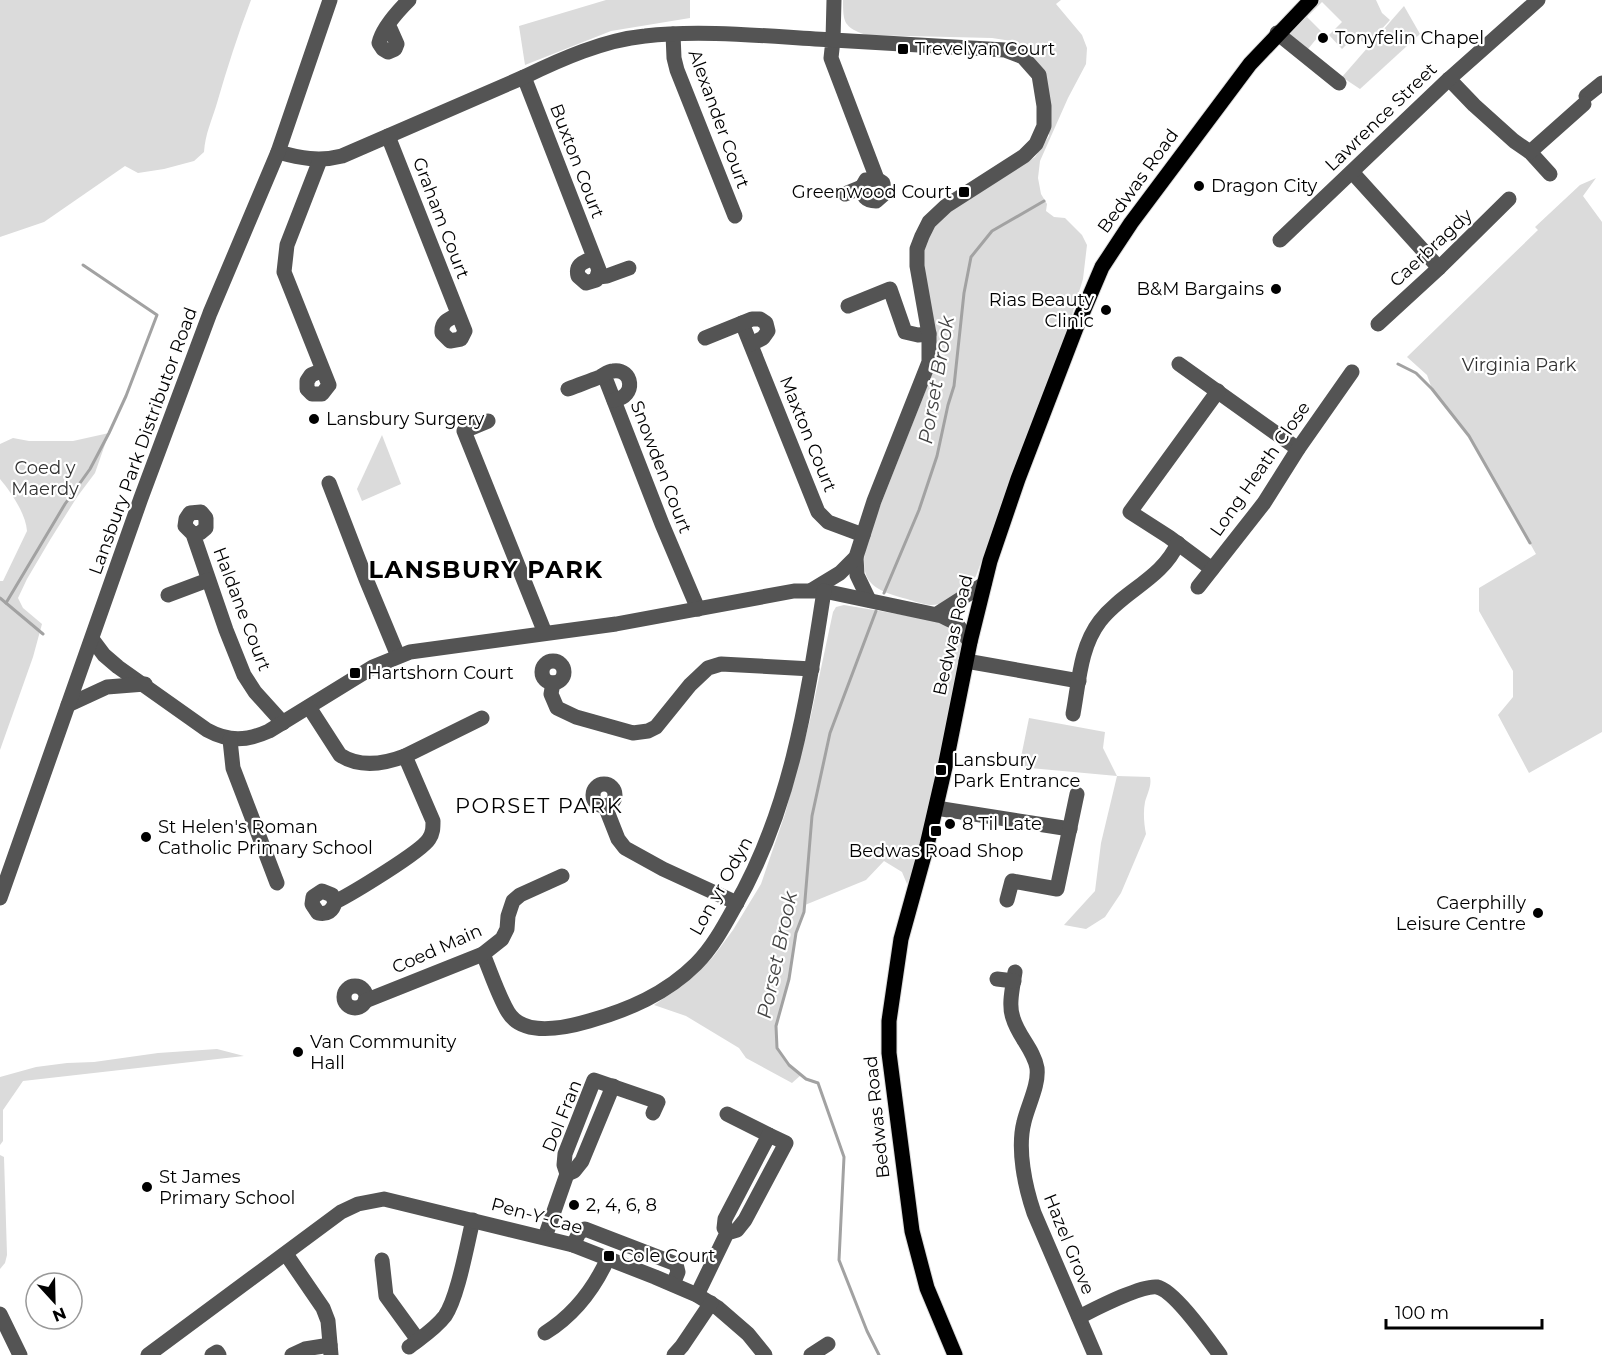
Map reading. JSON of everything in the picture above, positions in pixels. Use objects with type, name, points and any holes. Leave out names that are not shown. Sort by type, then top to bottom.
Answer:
[{"type":"main road","name":"Bedwas Road","points":[[955,1355],[927,1288],[912,1231],[889,1053],[891,997],[901,939],[936,808],[970,642],[990,561],[1018,479],[1102,267],[1131,223],[1250,64],[1277,33],[1311,0]]},
{"type":"street","name":"Lansbury Park Distributor Road","points":[[0,898],[141,498],[210,313],[278,152],[330,0]]},
{"type":"street","points":[[389,26],[395,15],[409,0]]},
{"type":"street","points":[[834,0],[831,58],[877,179],[870,178],[862,187],[845,194]]},
{"type":"street","name":"Lawrence Street","points":[[1280,240],[1449,79],[1538,0]]},
{"type":"street","points":[[1277,33],[1339,82]]},
{"type":"street","points":[[278,152],[302,158],[320,159],[342,156],[546,66],[599,47],[643,36],[673,34],[833,40],[1005,50],[1023,57],[1040,75],[1044,126],[1036,144],[1024,156],[946,206],[929,222],[917,249],[917,266],[929,334],[929,362],[856,557],[857,575],[869,600]]},
{"type":"street","name":"Alexander Court","points":[[673,34],[677,70],[735,216]]},
{"type":"street","name":"Buxton Court","points":[[524,77],[599,270],[598,277],[628,268]]},
{"type":"street","points":[[1449,79],[1474,105],[1514,141],[1530,152],[1550,174]]},
{"type":"street","points":[[1530,152],[1602,83]]},
{"type":"street","name":"Graham Court","points":[[388,136],[458,315]]},
{"type":"street","points":[[320,159],[287,245],[284,272],[323,370]]},
{"type":"street","points":[[1352,172],[1439,268]]},
{"type":"street","name":"Caerbragdy","points":[[1378,324],[1509,199]]},
{"type":"street","points":[[848,306],[890,289],[905,332],[918,335],[929,334]]},
{"type":"street","points":[[705,338],[742,323],[760,319],[768,331],[763,338],[751,344]]},
{"type":"street","name":"Maxton Court","points":[[742,323],[818,512],[828,522],[863,535]]},
{"type":"street","points":[[1179,364],[1298,449]]},
{"type":"street","points":[[568,389],[618,370],[629,380],[629,389],[623,397],[614,400]]},
{"type":"street","name":"Long Heath Close","points":[[1198,587],[1264,503],[1298,449],[1352,372]]},
{"type":"street","name":"Snowden Court","points":[[604,375],[698,609]]},
{"type":"street","points":[[1212,569],[1178,543],[1130,512],[1218,391]]},
{"type":"street","points":[[488,421],[464,430],[545,633]]},
{"type":"street","points":[[330,483],[398,656]]},
{"type":"street","name":"Haldane Court","points":[[193,534],[244,675],[255,692],[283,723]]},
{"type":"street","points":[[1073,714],[1084,652],[1100,620],[1116,604],[1150,579],[1178,543]]},
{"type":"street","points":[[818,590],[856,557]]},
{"type":"street","points":[[168,595],[208,580]]},
{"type":"street","points":[[937,614],[984,584]]},
{"type":"street","points":[[92,639],[111,662],[207,730],[230,740],[253,738],[283,723],[373,668],[410,652],[616,624],[794,591],[818,590],[937,614],[950,618],[956,623],[970,642]]},
{"type":"street","name":"Lon yr Odyn","points":[[483,954],[509,1014],[520,1024],[531,1028],[585,1022],[644,1002],[694,966],[715,942],[737,903],[766,846],[785,791],[807,703],[818,590]]},
{"type":"street","points":[[966,661],[1079,681]]},
{"type":"street","points":[[553,683],[551,694],[557,708],[576,717],[633,734],[656,727],[690,685],[708,668],[721,664],[812,669]]},
{"type":"street","points":[[68,705],[107,687],[145,684]]},
{"type":"street","points":[[309,707],[340,755],[366,764],[382,763],[405,756],[482,718]]},
{"type":"street","points":[[230,740],[232,768],[277,883]]},
{"type":"street","points":[[334,902],[349,895],[409,855],[428,841],[433,832],[433,821],[429,808],[405,756]]},
{"type":"street","points":[[1007,900],[1012,880],[1057,889],[1077,794]]},
{"type":"street","points":[[605,806],[618,839],[625,848],[737,903]]},
{"type":"street","points":[[936,808],[1070,829]]},
{"type":"street","name":"Coed Main","points":[[365,1001],[483,954],[502,939],[507,929],[513,901],[520,895],[562,876]]},
{"type":"street","name":"Hazel Grove","points":[[998,979],[1014,977],[1011,1012],[1016,1027],[1035,1058],[1037,1070],[1023,1124],[1026,1191],[1095,1355]]},
{"type":"street","name":"Dol Fran","points":[[545,1237],[567,1174],[564,1165],[565,1154],[594,1080],[658,1102],[653,1113]]},
{"type":"street","points":[[697,1295],[727,1233],[724,1228],[725,1219],[769,1135],[727,1114]]},
{"type":"street","name":"Pen-Y-Cae","points":[[148,1355],[341,1212],[375,1199],[392,1200],[545,1237],[608,1258],[673,1284],[711,1303],[748,1334],[765,1355]]},
{"type":"street","points":[[382,1260],[386,1296],[413,1343],[435,1328],[451,1304],[473,1220]]},
{"type":"street","points":[[573,1245],[579,1233],[585,1229],[676,1264],[678,1272],[673,1284]]},
{"type":"street","points":[[286,1254],[323,1308],[328,1322],[331,1350],[305,1348],[292,1355]]},
{"type":"street","points":[[545,1333],[561,1322],[582,1301],[601,1274],[608,1258]]},
{"type":"street","points":[[1078,1317],[1132,1293],[1155,1286],[1165,1289],[1179,1303],[1220,1355]]},
{"type":"street","points":[[674,1355],[711,1303]]},
{"type":"street","points":[[0,1314],[20,1355]]},
{"type":"street","points":[[811,1355],[828,1344]]},
{"type":"street","points":[[212,1355],[217,1352],[219,1355]]},
{"type":"green space","points":[[0,0],[251,0],[209,127],[204,152],[194,161],[164,169],[138,173],[125,166],[44,222],[0,237]]},
{"type":"green space","points":[[606,0],[690,0],[690,18],[611,31],[525,65],[519,26]]},
{"type":"green space","points":[[843,0],[1061,0],[1056,4],[1082,35],[1087,48],[1086,64],[1040,161],[1038,178],[1041,194],[1047,204],[1046,211],[1054,217],[1065,218],[1082,235],[1087,245],[1083,279],[1066,334],[976,576],[956,596],[937,605],[920,603],[881,590],[869,580],[864,565],[866,542],[932,374],[922,252],[937,220],[1035,157],[1049,136],[1049,122],[1035,62],[1018,42],[992,38],[866,35],[846,23],[843,14]]},
{"type":"green space","points":[[1320,0],[1376,0],[1382,13],[1390,20],[1366,46],[1356,35],[1342,49],[1329,35],[1342,22],[1322,2],[1307,17],[1322,32],[1308,49],[1291,35],[1290,30]]},
{"type":"green space","points":[[1404,6],[1420,34],[1360,89],[1342,77]]},
{"type":"green space","name":"Virginia Park","points":[[1596,178],[1583,196],[1602,222],[1602,732],[1529,773],[1498,715],[1513,697],[1513,671],[1479,611],[1479,588],[1536,554],[1469,436],[1432,389],[1427,375],[1407,357],[1538,230],[1535,227],[1580,185]]},
{"type":"green space","name":"Coed y Maerdy","points":[[109,433],[95,473],[50,540],[18,598],[23,608],[42,624],[33,657],[0,750],[0,581],[3,581],[27,531],[21,511],[0,479],[0,444],[13,438],[29,441],[73,441]]},
{"type":"green space","points":[[382,435],[401,484],[362,501],[357,489]]},
{"type":"green space","points":[[844,605],[939,621],[960,637],[963,649],[930,805],[914,869],[907,884],[902,872],[884,861],[866,880],[805,905],[796,933],[789,979],[776,1026],[777,1048],[789,1065],[801,1075],[792,1083],[746,1058],[739,1048],[686,1016],[654,1005],[682,986],[713,957],[733,930],[761,884],[785,814],[810,720],[833,612],[836,607]]},
{"type":"green space","points":[[1029,718],[1105,732],[1103,748],[1117,776],[1019,767]]},
{"type":"green space","points":[[1117,776],[1150,777],[1144,810],[1146,834],[1121,893],[1105,917],[1086,929],[1064,925],[1095,891],[1101,843]]},
{"type":"green space","points":[[217,1049],[244,1056],[23,1081],[3,1110],[3,1141],[0,1145],[0,1077],[36,1067],[67,1063]]},
{"type":"green space","points":[[0,1155],[4,1157],[7,1255],[0,1269]]},
{"type":"waterway","name":"Porset Brook","points":[[884,593],[919,510],[937,456],[954,386],[964,293],[971,257],[992,231],[1044,201]]},
{"type":"waterway","points":[[6,603],[65,504],[90,469],[109,433],[126,396],[157,315],[83,265]]},
{"type":"waterway","points":[[1398,364],[1416,373],[1432,389],[1469,436],[1530,543]]},
{"type":"waterway","points":[[0,598],[43,634]]},
{"type":"waterway","name":"Porset Brook","points":[[876,611],[830,733],[812,816],[804,912],[796,933],[789,979],[776,1026],[777,1048],[789,1065],[806,1079],[818,1083],[844,1157],[839,1260],[879,1355]]},
{"type":"place","name":"Tonyfelin Chapel","points":[[1323,38]]},
{"type":"place","name":"Trevelyan Court","points":[[903,49]]},
{"type":"place","name":"Dragon City","points":[[1199,186]]},
{"type":"place","name":"Greenwood Court","points":[[964,192]]},
{"type":"place","name":"B&M Bargains","points":[[1276,289]]},
{"type":"place","name":"Rias Beauty Clinic","points":[[1106,310]]},
{"type":"place","name":"Lansbury Surgery","points":[[314,419]]},
{"type":"place","name":"Hartshorn Court","points":[[355,673]]},
{"type":"place","name":"Lansbury Park Entrance","points":[[941,770]]},
{"type":"place","name":"8 Til Late","points":[[950,824]]},
{"type":"place","name":"Bedwas Road Shop","points":[[936,831]]},
{"type":"place","name":"St Helen's Roman Catholic Primary School","points":[[146,837]]},
{"type":"place","name":"Caerphilly Leisure Centre","points":[[1538,913]]},
{"type":"place","name":"Van Community Hall","points":[[298,1052]]},
{"type":"place","name":"St James Primary School","points":[[147,1187]]},
{"type":"place","name":"2, 4, 6, 8","points":[[574,1205]]},
{"type":"place","name":"Cole Court","points":[[609,1256]]},
{"type":"district","name":"LANSBURY PARK","points":[[486,570]]},
{"type":"district","name":"PORSET PARK","points":[[539,806]]}]
